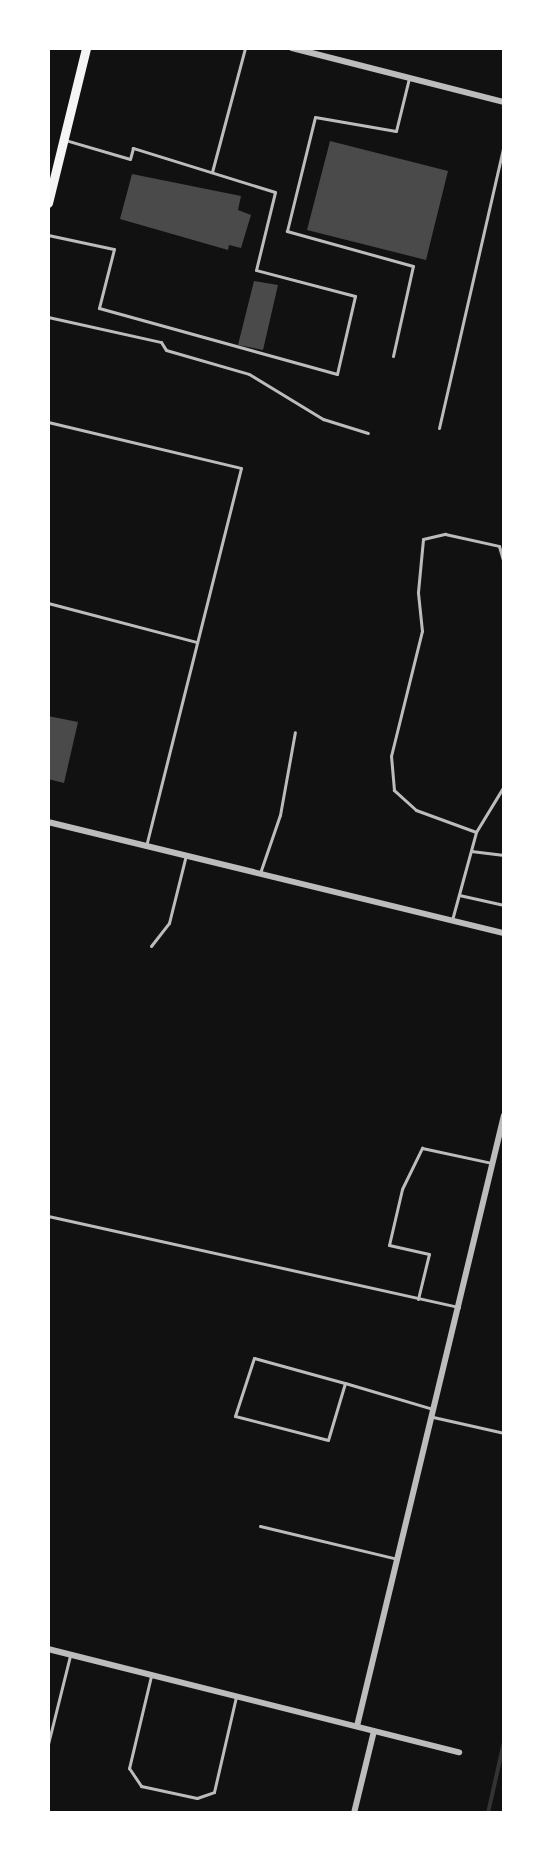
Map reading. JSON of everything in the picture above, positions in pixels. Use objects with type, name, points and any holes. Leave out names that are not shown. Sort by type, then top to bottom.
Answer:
[{"type":"main road","points":[[48,203],[86,48]]},
{"type":"street","points":[[292,48],[504,102]]},
{"type":"street","points":[[48,822],[504,933]]},
{"type":"street","points":[[357,1726],[399,1560],[504,1115]]},
{"type":"street","points":[[48,1649],[459,1752]]},
{"type":"street","points":[[354,1813],[374,1731]]},
{"type":"lane","points":[[212,172],[245,48]]},
{"type":"lane","points":[[393,356],[413,266],[287,231],[315,117],[396,131],[409,78]]},
{"type":"lane","points":[[48,235],[114,249],[99,308],[337,374],[355,296],[256,270],[275,192],[133,147],[130,159],[64,140]]},
{"type":"lane","points":[[439,428],[504,144]]},
{"type":"lane","points":[[48,317],[161,342],[166,350],[249,374],[323,419],[368,433]]},
{"type":"lane","points":[[48,422],[242,468],[146,846]]},
{"type":"lane","points":[[476,832],[416,810],[394,790],[391,756],[422,631],[418,592],[423,539],[445,534],[499,546],[504,564]]},
{"type":"lane","points":[[48,603],[197,642]]},
{"type":"lane","points":[[260,873],[278,825],[295,732]]},
{"type":"lane","points":[[452,920],[476,832],[504,786]]},
{"type":"lane","points":[[471,851],[504,855]]},
{"type":"lane","points":[[151,946],[169,923],[186,855]]},
{"type":"lane","points":[[459,895],[504,905]]},
{"type":"lane","points":[[418,1299],[429,1254],[389,1245],[402,1190],[422,1148],[493,1163]]},
{"type":"lane","points":[[48,1216],[459,1307]]},
{"type":"lane","points":[[345,1383],[328,1440],[235,1416],[254,1358],[345,1383],[435,1409]]},
{"type":"lane","points":[[433,1417],[504,1434]]},
{"type":"lane","points":[[260,1526],[399,1560]]},
{"type":"lane","points":[[48,1744],[70,1654]]},
{"type":"lane","points":[[152,1674],[129,1768],[141,1786],[197,1798],[214,1792],[236,1697]]},
{"type":"building","points":[[330,141],[448,171],[426,260],[307,230]]},
{"type":"building","points":[[132,174],[241,196],[238,210],[251,215],[241,248],[229,245],[228,250],[120,219]]},
{"type":"building","points":[[254,281],[278,285],[263,350],[238,345]]},
{"type":"building","points":[[48,716],[78,722],[64,783],[48,779]]},
{"type":"waterway","points":[[488,1813],[504,1742]]}]
